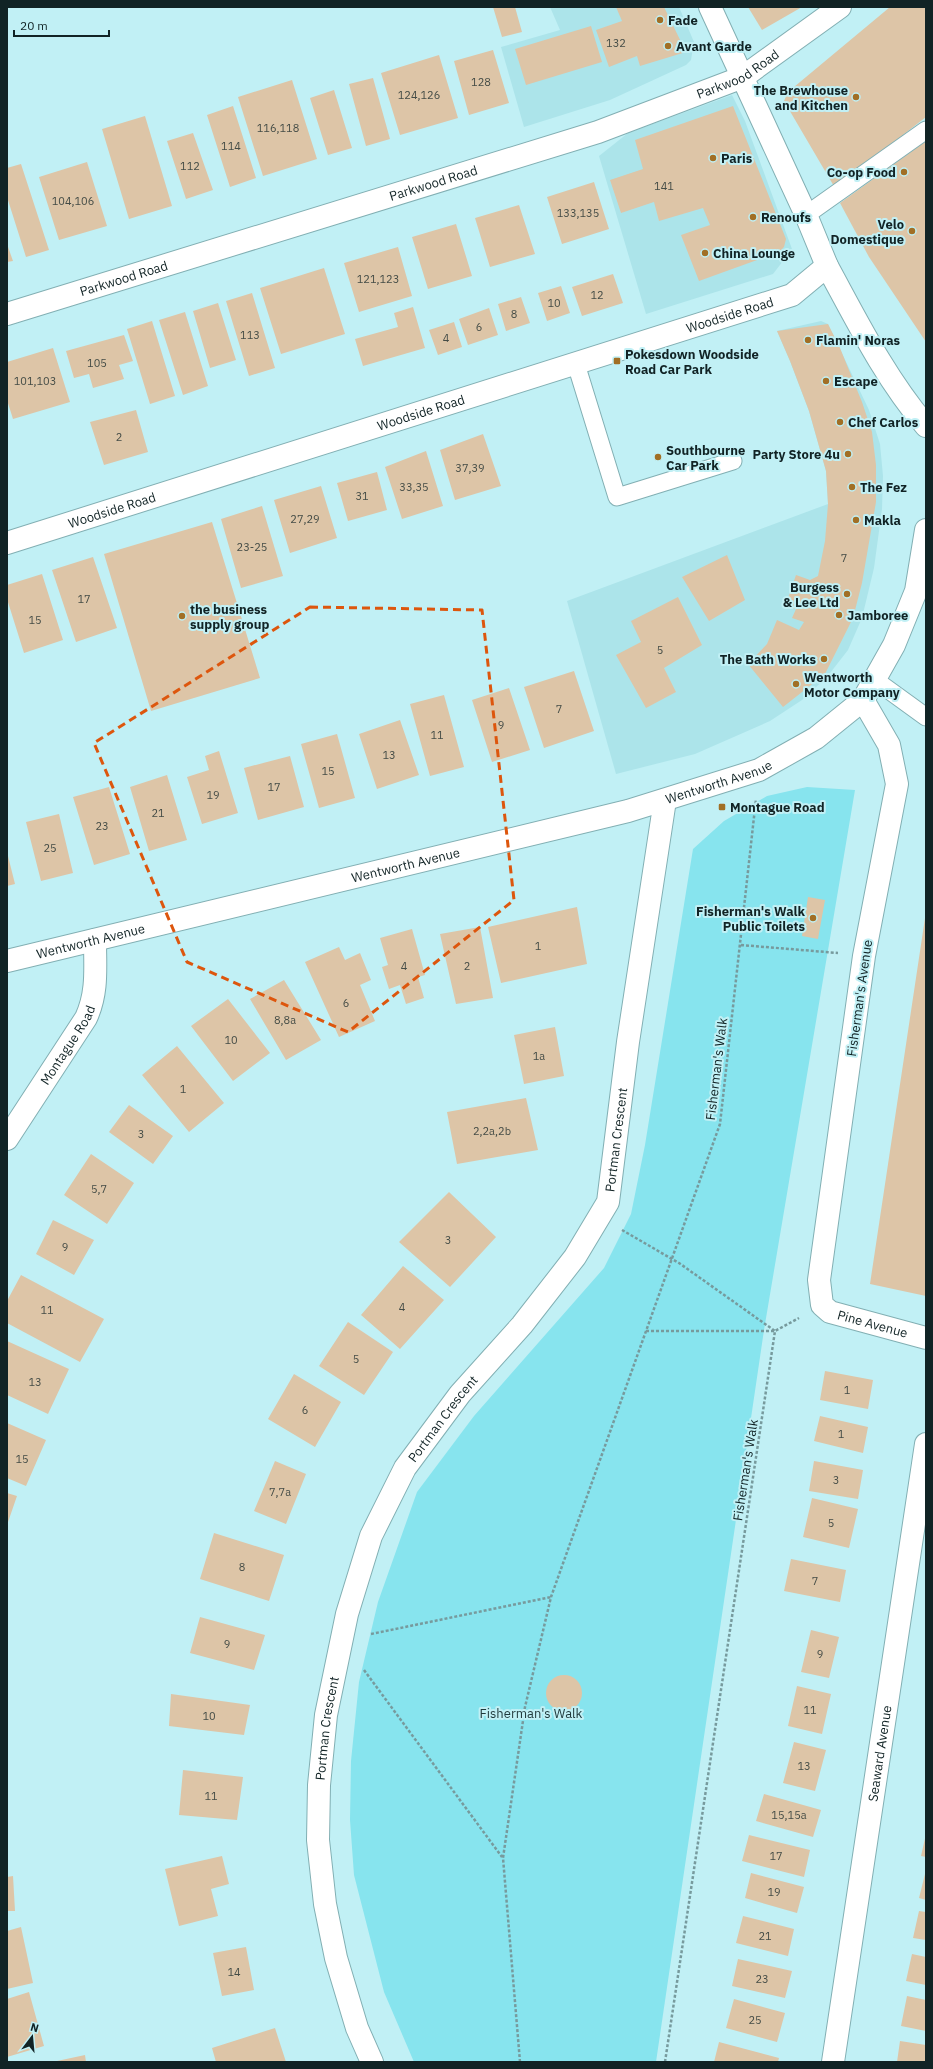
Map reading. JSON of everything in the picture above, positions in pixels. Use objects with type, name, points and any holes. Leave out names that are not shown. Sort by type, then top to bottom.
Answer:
[{"type":"street","points":[[710,7],[806,215],[827,266],[865,336],[905,401],[926,426]]},
{"type":"street","name":"Parkwood Road","points":[[7,314],[598,132],[743,77],[840,7]]},
{"type":"street","name":"Woodside Road","points":[[7,544],[792,295],[827,266]]},
{"type":"street","points":[[863,700],[894,645],[916,591],[926,530]]},
{"type":"street","name":"Wentworth Avenue","points":[[7,961],[665,800],[758,770],[816,738],[863,700]]},
{"type":"street","name":"Fisherman's Avenue","points":[[822,1304],[819,1280],[864,956],[897,784],[889,745],[863,700]]},
{"type":"street","name":"Portman Crescent","points":[[372,2062],[357,2028],[336,1958],[325,1904],[318,1840],[319,1785],[326,1715],[347,1614],[371,1536],[405,1468],[460,1394],[522,1325],[575,1257],[608,1202],[628,1042],[665,800]]},
{"type":"street","name":"Montague Road","points":[[7,1139],[86,1018],[95,991],[95,940]]},
{"type":"street","name":"Pine Avenue","points":[[822,1304],[830,1312],[926,1338]]},
{"type":"street","name":"Seaward Avenue","points":[[832,2062],[926,1444]]},
{"type":"lane","points":[[806,215],[926,130]]},
{"type":"lane","points":[[576,364],[617,497],[733,460]]},
{"type":"lane","points":[[875,680],[926,718]]},
{"type":"path","name":"Fisherman's Walk","points":[[520,2062],[502,1858],[525,1707],[551,1597],[720,1124],[741,945],[758,770]]},
{"type":"path","points":[[741,945],[864,956]]},
{"type":"path","points":[[599,1217],[672,1259],[775,1331]]},
{"type":"path","points":[[646,1332],[775,1331],[822,1304]]},
{"type":"path","name":"Fisherman's Walk","points":[[666,2062],[775,1331]]},
{"type":"path","points":[[502,1858],[342,1640],[551,1597]]},
{"type":"highlighted area","points":[[310,607],[482,610],[514,900],[348,1032],[187,962],[94,743]]},
{"type":"shaded area","points":[[550,7],[679,7],[694,42],[691,60],[686,65],[610,100],[524,127],[501,47],[560,30]]},
{"type":"shaded area","points":[[732,95],[745,121],[792,249],[787,259],[783,261],[773,274],[646,314],[599,156],[628,133]]},
{"type":"shaded area","points":[[821,321],[828,324],[869,410],[880,444],[883,476],[882,509],[874,568],[862,618],[848,650],[827,677],[802,700],[770,721],[695,754],[616,774],[567,601],[828,504],[826,471],[809,411],[777,331]]},
{"type":"green space","name":"Fisherman's Walk","points":[[807,787],[855,790],[764,1330],[656,2062],[414,2062],[384,1992],[354,1875],[350,1820],[351,1761],[359,1682],[378,1602],[417,1492],[474,1416],[604,1268],[631,1214],[645,1145],[693,849],[724,821],[767,796]]},
{"type":"building","points":[[493,7],[515,7],[522,32],[502,37]]},
{"type":"building","points":[[616,7],[664,7],[686,52],[640,66],[637,56],[609,67],[596,30],[622,21]]},
{"type":"building","points":[[748,7],[802,7],[762,30]]},
{"type":"building","name":"The Brewhouse and Kitchen","points":[[890,7],[926,7],[926,117],[835,188],[784,101],[788,92]]},
{"type":"building","points":[[591,26],[602,62],[526,85],[515,49]]},
{"type":"building","points":[[493,50],[509,103],[469,115],[454,61]]},
{"type":"building","points":[[439,55],[458,118],[400,135],[381,73]]},
{"type":"building","points":[[373,78],[390,139],[366,146],[349,84]]},
{"type":"building","points":[[292,80],[317,159],[263,176],[238,97]]},
{"type":"building","points":[[334,90],[352,148],[328,155],[310,98]]},
{"type":"building","points":[[233,106],[256,178],[230,187],[207,115]]},
{"type":"building","points":[[733,106],[786,239],[784,247],[779,252],[699,281],[681,235],[710,225],[703,208],[659,221],[654,202],[621,213],[610,180],[643,169],[635,140]]},
{"type":"building","points":[[145,116],[172,206],[129,219],[102,129]]},
{"type":"building","points":[[193,133],[213,190],[186,199],[167,141]]},
{"type":"building","points":[[926,141],[926,342],[869,257],[840,203]]},
{"type":"building","points":[[87,162],[107,226],[59,240],[39,177]]},
{"type":"building","points":[[21,164],[49,250],[26,257],[7,197],[7,168]]},
{"type":"building","points":[[594,182],[609,229],[562,244],[547,197]]},
{"type":"building","points":[[519,205],[535,254],[490,267],[475,218]]},
{"type":"building","points":[[456,224],[472,276],[428,289],[412,237]]},
{"type":"building","points":[[7,244],[13,261],[7,262]]},
{"type":"building","points":[[398,247],[412,296],[359,312],[344,263]]},
{"type":"building","points":[[324,268],[345,334],[281,354],[260,288]]},
{"type":"building","points":[[613,274],[623,303],[582,316],[572,287]]},
{"type":"building","points":[[561,286],[570,313],[547,321],[538,293]]},
{"type":"building","points":[[252,293],[275,368],[249,376],[226,301]]},
{"type":"building","points":[[521,297],[530,323],[506,331],[498,304]]},
{"type":"building","points":[[218,303],[236,360],[210,368],[193,311]]},
{"type":"building","points":[[413,307],[425,348],[363,366],[355,339],[398,327],[394,313]]},
{"type":"building","points":[[489,308],[498,335],[468,345],[459,319]]},
{"type":"building","points":[[185,312],[208,386],[183,395],[159,320]]},
{"type":"building","points":[[152,321],[175,396],[150,404],[127,329]]},
{"type":"building","points":[[454,322],[462,347],[438,355],[429,330]]},
{"type":"building","points":[[828,324],[840,348],[862,402],[872,432],[876,465],[876,502],[862,583],[853,618],[825,674],[783,707],[748,664],[767,644],[777,620],[799,630],[804,622],[792,618],[796,609],[785,607],[796,575],[810,580],[818,576],[825,541],[828,504],[826,471],[809,411],[777,331]]},
{"type":"building","points":[[124,335],[133,361],[119,365],[124,379],[93,388],[89,374],[74,378],[66,351]]},
{"type":"building","points":[[53,348],[70,402],[13,419],[7,400],[7,362]]},
{"type":"building","points":[[136,410],[148,452],[104,465],[90,422]]},
{"type":"building","points":[[483,434],[501,486],[455,500],[440,450]]},
{"type":"building","points":[[426,451],[443,506],[402,519],[385,467]]},
{"type":"building","points":[[377,472],[387,510],[348,521],[337,483]]},
{"type":"building","points":[[321,486],[337,538],[290,553],[274,500]]},
{"type":"building","points":[[262,506],[283,576],[241,588],[221,519]]},
{"type":"building","name":"the business supply group","points":[[212,522],[260,678],[151,711],[104,554]]},
{"type":"building","points":[[727,555],[745,600],[709,621],[682,577]]},
{"type":"building","points":[[93,557],[117,628],[76,642],[52,570]]},
{"type":"building","points":[[42,574],[63,640],[24,653],[7,599],[7,585]]},
{"type":"building","points":[[678,597],[702,645],[664,668],[676,692],[646,708],[616,655],[641,642],[631,621]]},
{"type":"building","points":[[574,671],[594,731],[544,748],[524,687]]},
{"type":"building","points":[[509,688],[530,750],[492,762],[472,700]]},
{"type":"building","points":[[444,695],[464,767],[430,776],[410,704]]},
{"type":"building","points":[[400,720],[419,775],[377,789],[359,734]]},
{"type":"building","points":[[337,734],[355,798],[319,808],[301,744]]},
{"type":"building","points":[[219,751],[238,813],[202,824],[187,777],[209,770],[205,756]]},
{"type":"building","points":[[290,756],[304,807],[258,820],[244,768]]},
{"type":"building","points":[[167,775],[187,840],[149,851],[130,787]]},
{"type":"building","points":[[109,787],[130,854],[94,865],[73,797]]},
{"type":"building","points":[[59,814],[73,873],[41,881],[26,822]]},
{"type":"building","points":[[7,852],[15,884],[7,886]]},
{"type":"building","name":"Fisherman's Walk Public Toilets","points":[[808,897],[825,900],[818,939],[802,936]]},
{"type":"building","points":[[577,907],[587,964],[501,983],[488,927]]},
{"type":"building","points":[[926,918],[926,1296],[870,1284]]},
{"type":"building","points":[[480,927],[493,998],[456,1004],[440,934]]},
{"type":"building","points":[[412,929],[425,975],[418,977],[424,998],[406,1004],[400,985],[389,989],[382,967],[388,965],[380,938]]},
{"type":"building","points":[[339,947],[345,960],[360,953],[371,980],[360,985],[375,1021],[339,1037],[305,962]]},
{"type":"building","points":[[284,980],[321,1040],[286,1060],[250,999]]},
{"type":"building","points":[[228,999],[270,1053],[233,1081],[191,1026]]},
{"type":"building","points":[[555,1027],[564,1076],[524,1084],[514,1035]]},
{"type":"building","points":[[177,1046],[224,1103],[189,1132],[142,1075]]},
{"type":"building","points":[[526,1098],[538,1150],[457,1164],[447,1112]]},
{"type":"building","points":[[129,1105],[173,1136],[153,1164],[109,1132]]},
{"type":"building","points":[[91,1154],[134,1183],[107,1224],[64,1195]]},
{"type":"building","points":[[449,1192],[496,1237],[450,1287],[399,1242]]},
{"type":"building","points":[[53,1220],[94,1240],[74,1275],[36,1254]]},
{"type":"building","points":[[403,1266],[444,1300],[400,1349],[361,1315]]},
{"type":"building","points":[[21,1275],[104,1319],[80,1362],[7,1323],[7,1301]]},
{"type":"building","points":[[348,1322],[393,1352],[364,1395],[319,1366]]},
{"type":"building","points":[[7,1341],[69,1369],[48,1414],[7,1395]]},
{"type":"building","points":[[825,1371],[873,1380],[868,1409],[820,1400]]},
{"type":"building","points":[[294,1374],[341,1402],[315,1447],[268,1419]]},
{"type":"building","points":[[820,1416],[868,1427],[863,1453],[814,1441]]},
{"type":"building","points":[[7,1423],[46,1440],[26,1486],[7,1478]]},
{"type":"building","points":[[275,1461],[306,1474],[286,1524],[254,1511]]},
{"type":"building","points":[[814,1461],[863,1470],[858,1499],[809,1491]]},
{"type":"building","points":[[7,1493],[17,1496],[7,1525]]},
{"type":"building","points":[[812,1498],[858,1509],[849,1548],[803,1537]]},
{"type":"building","points":[[214,1533],[284,1555],[269,1601],[200,1579]]},
{"type":"building","points":[[791,1559],[846,1570],[840,1602],[784,1591]]},
{"type":"building","points":[[200,1617],[265,1635],[254,1670],[190,1653]]},
{"type":"building","points":[[811,1630],[839,1637],[829,1678],[801,1672]]},
{"type":"building","points":[[568,1675],[577,1680],[581,1686],[581,1700],[577,1706],[568,1711],[560,1711],[551,1706],[547,1700],[546,1689],[551,1680],[557,1676]]},
{"type":"building","points":[[797,1686],[831,1694],[822,1734],[788,1726]]},
{"type":"building","points":[[171,1694],[250,1705],[244,1735],[169,1726]]},
{"type":"building","points":[[794,1742],[826,1750],[815,1791],[783,1783]]},
{"type":"building","points":[[183,1770],[243,1777],[237,1820],[179,1815]]},
{"type":"building","points":[[764,1794],[821,1810],[813,1837],[756,1821]]},
{"type":"building","points":[[926,1834],[926,1857],[921,1856]]},
{"type":"building","points":[[749,1835],[810,1850],[804,1877],[742,1861]]},
{"type":"building","points":[[222,1856],[229,1884],[211,1889],[218,1916],[179,1926],[165,1869]]},
{"type":"building","points":[[926,1870],[926,1900],[919,1898]]},
{"type":"building","points":[[751,1873],[804,1887],[797,1913],[745,1898]]},
{"type":"building","points":[[13,1876],[15,1911],[7,1911],[7,1877]]},
{"type":"building","points":[[919,1911],[926,1912],[926,1940],[913,1938]]},
{"type":"building","points":[[743,1916],[794,1929],[788,1956],[736,1943]]},
{"type":"building","points":[[21,1927],[33,1983],[7,1989],[7,1931]]},
{"type":"building","points":[[246,1947],[254,1990],[222,1996],[213,1953]]},
{"type":"building","points":[[912,1954],[926,1957],[926,1985],[906,1981]]},
{"type":"building","points":[[738,1959],[792,1971],[785,1998],[732,1986]]},
{"type":"building","points":[[29,1992],[44,2046],[7,2057],[7,1999]]},
{"type":"building","points":[[907,1996],[926,2000],[926,2031],[901,2026]]},
{"type":"building","points":[[734,1999],[785,2013],[777,2042],[726,2028]]},
{"type":"building","points":[[275,2028],[286,2062],[216,2062],[212,2048]]},
{"type":"building","points":[[900,2041],[926,2045],[926,2062],[897,2062]]},
{"type":"building","points":[[719,2042],[779,2058],[778,2062],[714,2062]]},
{"type":"building","points":[[85,2055],[86,2062],[57,2062],[57,2061]]},
{"type":"place","name":"Fade","points":[[660,20]]},
{"type":"place","name":"Avant Garde","points":[[668,46]]},
{"type":"place","name":"The Brewhouse and Kitchen","points":[[856,97]]},
{"type":"place","name":"Paris","points":[[713,158]]},
{"type":"place","name":"Co-op Food","points":[[904,172]]},
{"type":"place","name":"Renoufs","points":[[753,217]]},
{"type":"place","name":"Velo Domestique","points":[[912,231]]},
{"type":"place","name":"China Lounge","points":[[705,253]]},
{"type":"place","name":"Flamin' Noras","points":[[808,340]]},
{"type":"place","name":"Pokesdown Woodside Road Car Park","points":[[617,361]]},
{"type":"place","name":"Escape","points":[[826,381]]},
{"type":"place","name":"Chef Carlos","points":[[840,422]]},
{"type":"place","name":"Party Store 4u","points":[[848,454]]},
{"type":"place","name":"Southbourne Car Park","points":[[658,457]]},
{"type":"place","name":"The Fez","points":[[852,487]]},
{"type":"place","name":"Makla","points":[[856,520]]},
{"type":"place","name":"Burgess & Lee Ltd","points":[[847,594]]},
{"type":"place","name":"Jamboree","points":[[839,615]]},
{"type":"place","name":"the business supply group","points":[[182,616]]},
{"type":"place","name":"The Bath Works","points":[[824,659]]},
{"type":"place","name":"Wentworth Motor Company","points":[[796,684]]},
{"type":"place","name":"Montague Road","points":[[722,807]]},
{"type":"place","name":"Fisherman's Walk Public Toilets","points":[[813,918]]}]
